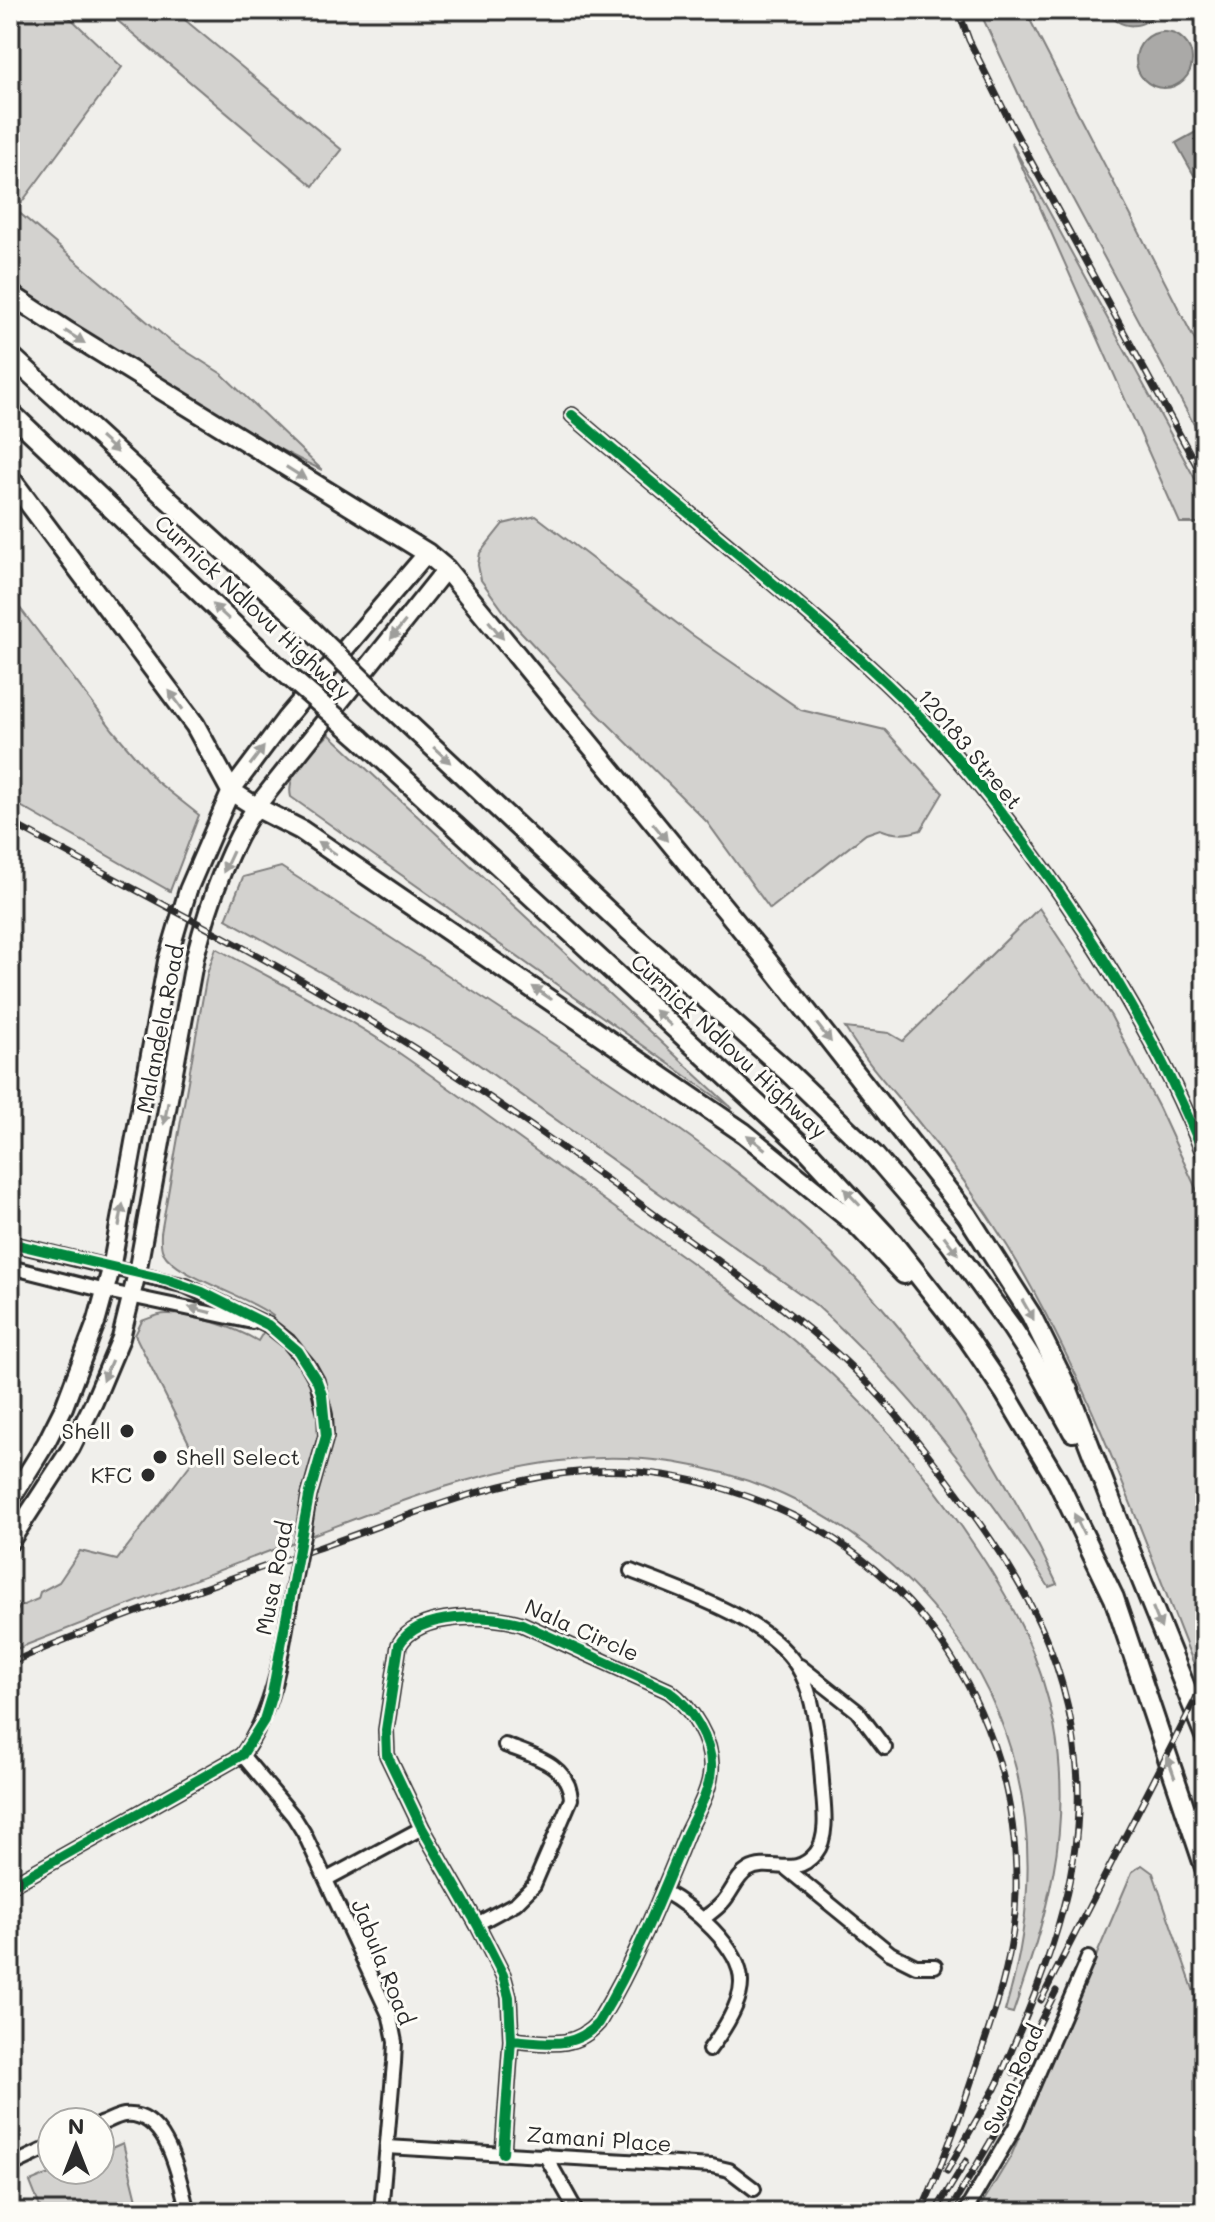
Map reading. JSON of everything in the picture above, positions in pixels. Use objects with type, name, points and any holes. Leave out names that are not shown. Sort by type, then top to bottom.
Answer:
[{"type":"main road","points":[[10,294],[427,553],[446,569],[762,954],[967,1215],[1031,1315],[1068,1390],[1136,1566]]},
{"type":"main road","name":"Curnick Ndlovu Highway","points":[[10,355],[312,631],[628,930],[842,1122],[915,1201],[949,1242],[1038,1368],[1065,1415],[1136,1566],[1205,1736]]},
{"type":"main road","name":"Curnick Ndlovu Highway","points":[[10,412],[277,666],[361,739],[809,1152],[893,1243],[975,1349],[1058,1482],[1114,1598],[1205,1868]]},
{"type":"main road","points":[[10,478],[195,725],[231,791],[301,830],[744,1133],[858,1226],[975,1349]]},
{"type":"main road","name":"Malandela Road","points":[[10,1501],[64,1407],[106,1291],[167,961],[188,890],[231,791],[285,719],[427,553]]},
{"type":"main road","name":"Malandela Road","points":[[10,1542],[71,1448],[121,1338],[137,1273],[199,942],[218,883],[256,807],[446,569]]},
{"type":"street","name":"120183 Street","points":[[572,415],[805,611],[927,725],[1029,852],[1081,925],[1128,1001],[1205,1157]]},
{"type":"street","name":"Musa Road","points":[[10,1243],[202,1292],[268,1325],[303,1358],[317,1381],[322,1395],[326,1436],[309,1496],[272,1694],[255,1737],[242,1755]]},
{"type":"street","points":[[10,1267],[132,1297],[268,1325]]},
{"type":"street","points":[[631,1571],[734,1615],[771,1639],[857,1711],[885,1748]]},
{"type":"street","name":"Nala Circle","points":[[503,2153],[511,2013],[503,1975],[422,1828],[387,1755],[386,1730],[399,1645],[405,1635],[425,1624],[505,1618],[669,1691],[690,1712],[710,1754],[708,1783],[663,1891],[613,1996],[589,2033],[561,2043],[511,2040]]},
{"type":"street","points":[[703,1919],[722,1904],[746,1871],[766,1866],[787,1869],[807,1861],[815,1854],[822,1839],[821,1763],[806,1683],[794,1661]]},
{"type":"street","points":[[477,1924],[516,1903],[534,1885],[571,1799],[571,1788],[562,1771],[505,1745]]},
{"type":"street","points":[[10,1886],[242,1755]]},
{"type":"street","name":"Jabula Road","points":[[242,1755],[294,1817],[327,1879],[390,2017],[395,2042],[381,2212]]},
{"type":"street","points":[[327,1879],[422,1828]]},
{"type":"street","points":[[787,1869],[890,1953],[916,1966],[935,1966]]},
{"type":"street","points":[[663,1891],[703,1919],[733,1956],[742,1980],[741,1990],[723,2031],[709,2050]]},
{"type":"street","name":"Swan Road","points":[[965,2212],[1015,2127],[1088,1958]]},
{"type":"street","points":[[116,2118],[124,2115],[144,2118],[165,2139],[188,2212]]},
{"type":"street","name":"Zamani Place","points":[[387,2147],[712,2166],[729,2170],[754,2189]]},
{"type":"street","points":[[10,2166],[36,2154]]},
{"type":"street","points":[[545,2155],[577,2212]]},
{"type":"shaded area","points":[[10,10],[62,10],[122,67],[16,210],[170,341],[222,374],[322,470],[240,427],[102,344],[10,280]]},
{"type":"shaded area","points":[[105,10],[173,10],[342,150],[313,186]]},
{"type":"shaded area","points":[[979,10],[1025,10],[1205,360],[1205,445],[1033,125]]},
{"type":"shaded area","points":[[1106,10],[1158,10],[1146,21],[1125,25]]},
{"type":"shaded area","points":[[1164,32],[1184,40],[1192,60],[1184,80],[1164,88],[1144,80],[1136,60],[1144,40]]},
{"type":"shaded area","points":[[1205,127],[1205,195],[1176,143]]},
{"type":"shaded area","points":[[1011,142],[1205,497],[1205,523],[1180,523]]},
{"type":"shaded area","points":[[536,516],[691,634],[801,710],[885,730],[943,793],[921,830],[900,834],[880,829],[866,834],[770,909],[707,822],[597,713],[510,620],[481,580],[478,565],[480,553],[503,524]]},
{"type":"shaded area","points":[[10,595],[156,781],[199,815],[170,891],[10,800]]},
{"type":"shaded area","points":[[329,734],[733,1109],[291,797],[290,788],[296,771]]},
{"type":"shaded area","points":[[281,867],[647,1106],[757,1188],[826,1249],[890,1316],[945,1388],[994,1464],[1057,1584],[1049,1587],[970,1474],[912,1403],[816,1305],[457,1049],[226,919],[243,877]]},
{"type":"shaded area","points":[[1039,908],[1111,1016],[1159,1108],[1205,1208],[1205,1649],[1195,1667],[1110,1453],[1037,1297],[964,1181],[845,1028],[889,1033],[903,1041]]},
{"type":"shaded area","points":[[216,948],[383,1042],[728,1289],[781,1330],[852,1393],[934,1488],[985,1561],[1011,1605],[1041,1674],[1054,1725],[1061,1801],[1059,1837],[1046,1907],[1013,2013],[1005,2011],[1025,1914],[1028,1867],[1025,1820],[1017,1773],[984,1683],[958,1640],[922,1595],[880,1555],[834,1522],[783,1495],[730,1475],[675,1463],[618,1458],[560,1461],[493,1473],[395,1504],[11,1651],[16,1627],[15,1613],[21,1606],[38,1599],[40,1592],[59,1582],[80,1551],[117,1560],[196,1457],[135,1335],[142,1321],[163,1314],[177,1314],[226,1326],[258,1341],[273,1316],[182,1270],[170,1261],[161,1247],[207,974]]},
{"type":"shaded area","points":[[1142,1865],[1153,1873],[1205,2024],[1205,2212],[977,2212],[1011,2156],[1132,1872]]},
{"type":"shaded area","points":[[123,2143],[140,2212],[42,2212],[30,2182],[36,2180],[36,2186],[116,2186],[116,2146]]},
{"type":"railway","points":[[958,10],[969,40],[1013,128],[1205,481]]},
{"type":"railway","points":[[10,822],[236,944],[406,1042],[584,1163],[820,1339],[869,1385],[931,1459],[993,1542],[1033,1610],[1062,1683],[1077,1767],[1075,1851],[1067,1892],[1043,1972],[995,2089]]},
{"type":"railway","points":[[10,1663],[123,1617],[416,1513],[484,1491],[553,1475],[623,1471],[708,1484],[790,1514],[848,1548],[898,1591],[940,1641],[974,1697],[998,1758],[1012,1824],[1016,1893],[1008,1960],[964,2104],[921,2212]]},
{"type":"railway","points":[[1041,2000],[1205,1681]]},
{"type":"railway","points":[[1014,2073],[1056,1991]]},
{"type":"railway","points":[[949,2212],[1002,2122],[1028,2064]]},
{"type":"railway","points":[[947,2171],[999,2081]]},
{"type":"railway","points":[[935,2212],[966,2161]]},
{"type":"cycle path","points":[[572,415],[795,602],[928,725],[1009,822],[1085,930],[1152,1043],[1205,1157]]},
{"type":"cycle path","points":[[10,1243],[168,1280],[202,1292],[268,1325],[298,1351],[317,1381],[322,1395],[326,1436],[309,1496],[272,1694],[264,1720],[242,1755],[10,1886]]},
{"type":"cycle path","points":[[503,2153],[511,2040],[509,1997],[503,1975],[422,1828],[387,1755],[386,1730],[399,1645],[408,1634],[422,1626],[456,1618],[492,1618],[522,1624],[669,1691],[699,1726],[711,1759],[710,1778],[702,1802],[635,1954],[598,2023],[579,2038],[558,2043],[511,2040]]},
{"type":"place","name":"Shell","points":[[127,1431]]},
{"type":"place","name":"Shell Select","points":[[160,1457]]},
{"type":"place","name":"KFC","points":[[148,1475]]}]
